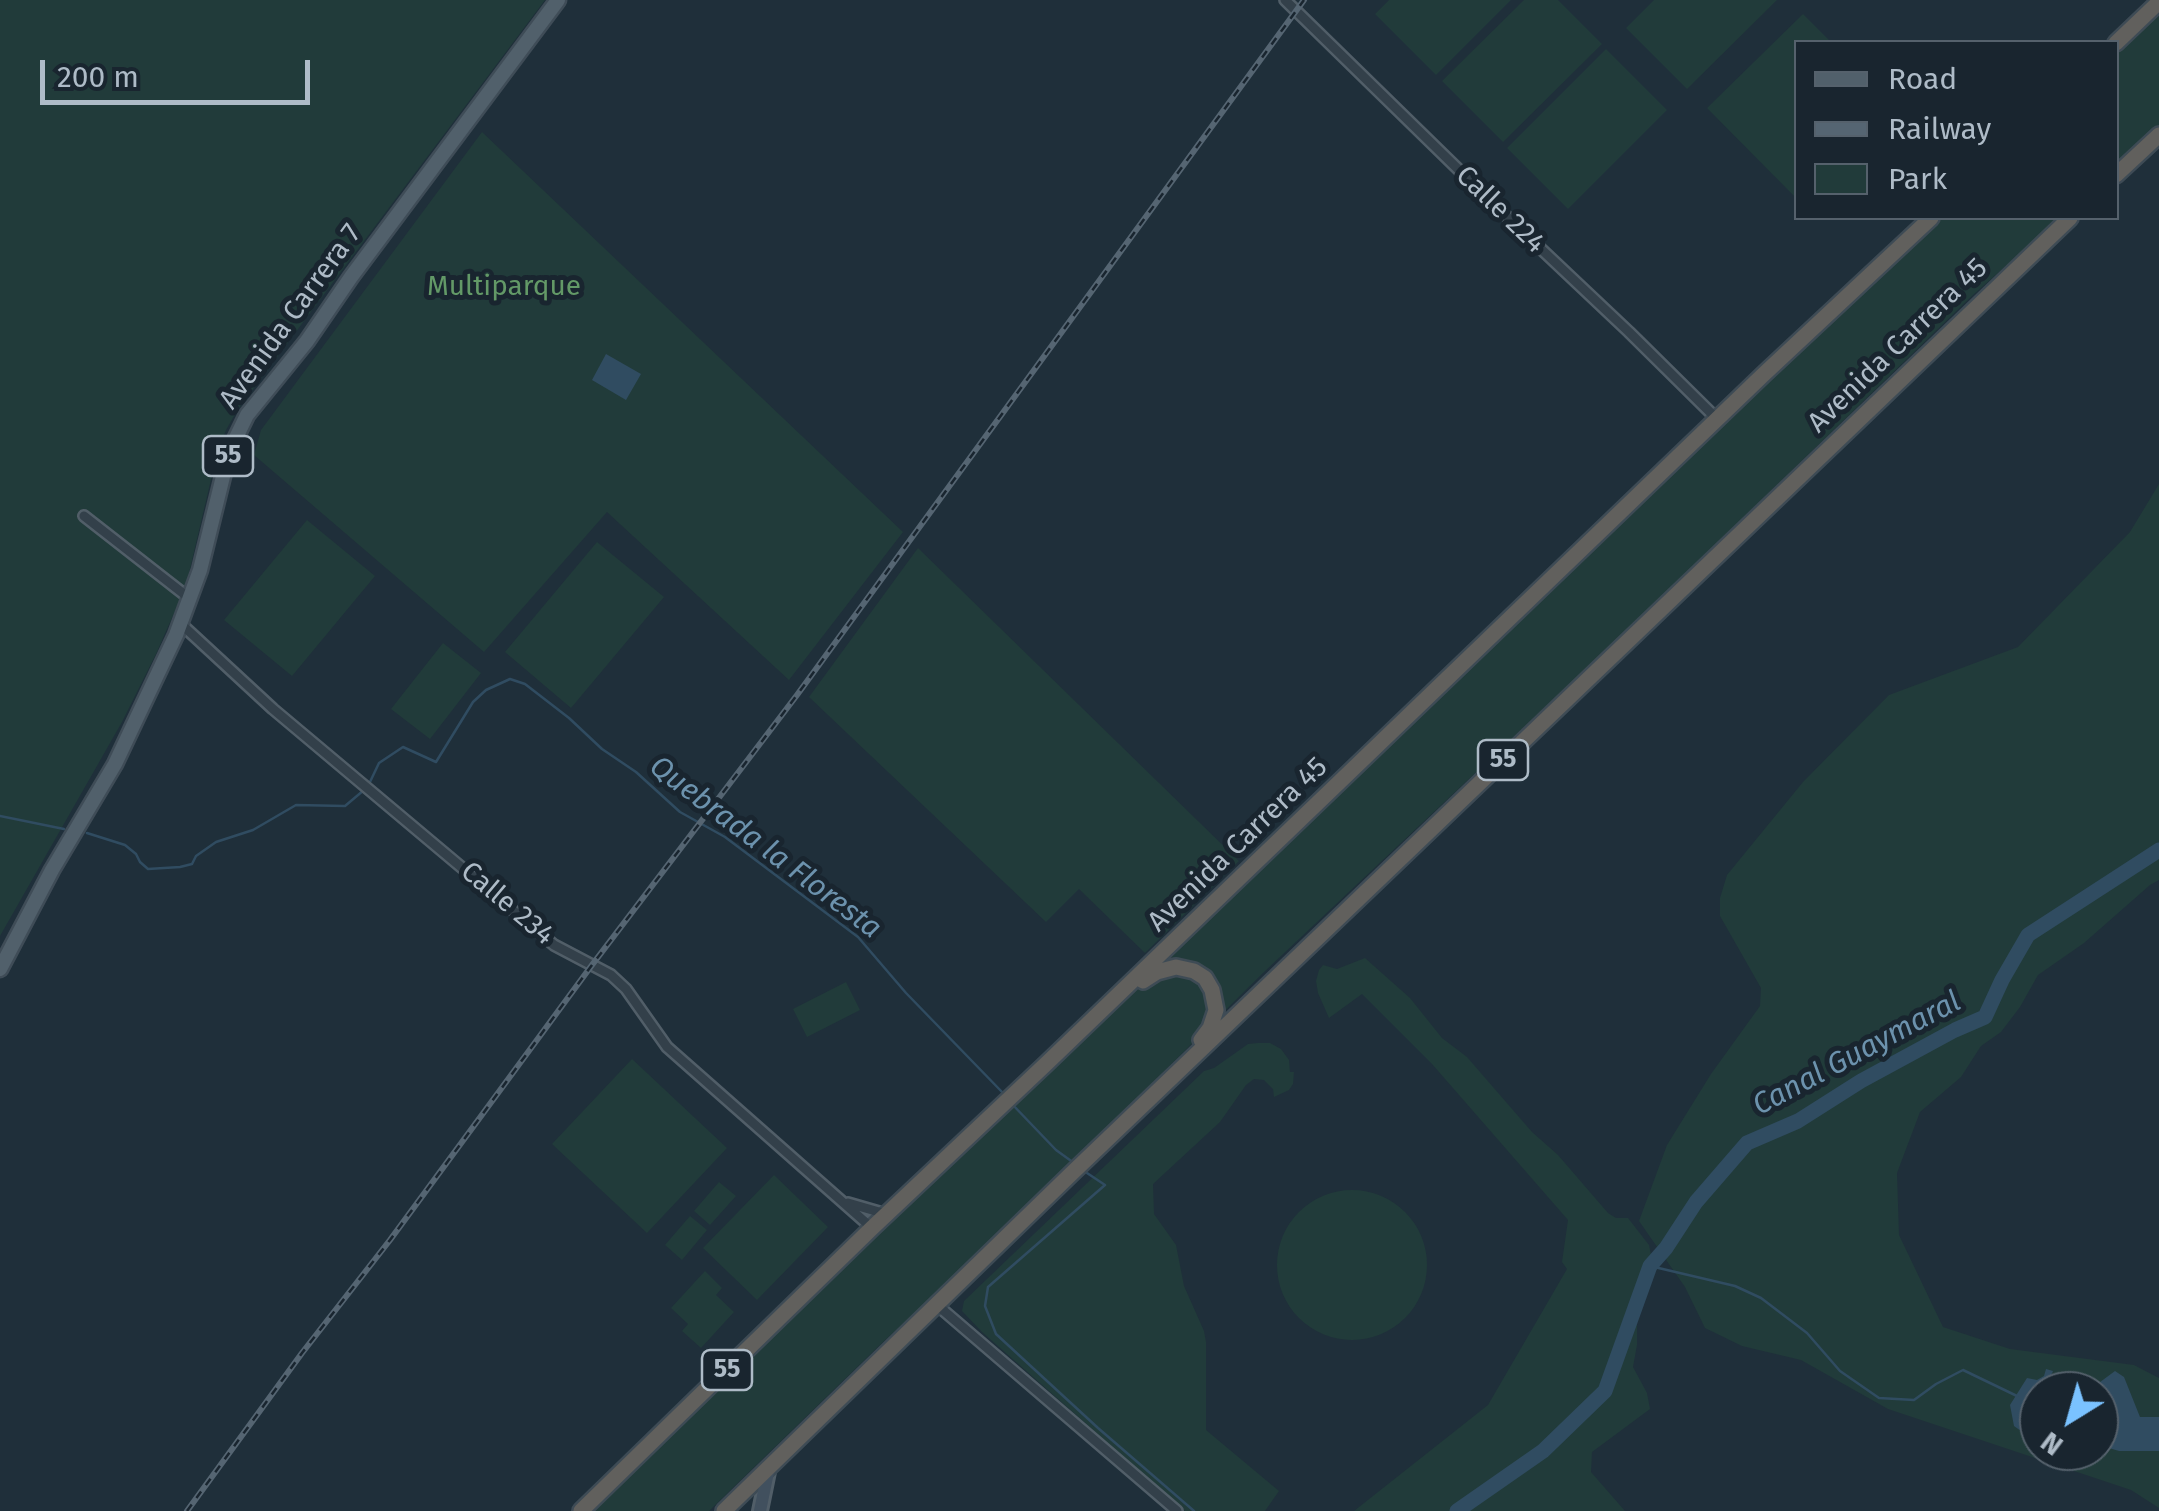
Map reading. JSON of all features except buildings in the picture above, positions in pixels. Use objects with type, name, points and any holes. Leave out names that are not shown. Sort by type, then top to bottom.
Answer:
[{"type":"highway","points":[[2119,40],[2159,2]]},
{"type":"highway","points":[[2119,172],[2159,135]]},
{"type":"highway","name":"Avenida Carrera 45","points":[[581,1511],[1716,419],[1929,220]]},
{"type":"highway","name":"Avenida Carrera 45","points":[[724,1511],[2068,220]]},
{"type":"highway","points":[[1092,1020],[1140,983],[1168,968],[1194,970],[1209,984],[1216,1010],[1210,1028],[1153,1096]]},
{"type":"main road","name":"Avenida Carrera 7","points":[[0,969],[144,706],[200,570],[229,452],[246,416],[558,0]]},
{"type":"main road","points":[[760,1511],[769,1467]]},
{"type":"street","name":"Calle 224","points":[[1284,0],[1716,419]]},
{"type":"street","points":[[84,516],[189,598]]},
{"type":"street","name":"Calle 234","points":[[180,623],[274,708],[554,945],[611,975],[626,989],[667,1047],[872,1228]]},
{"type":"street","points":[[845,1203],[888,1214]]},
{"type":"street","points":[[937,1304],[1177,1511]]},
{"type":"green space","points":[[0,0],[545,0],[238,409],[217,454],[186,586],[156,654],[122,722],[0,936]]},
{"type":"green space","points":[[1389,0],[1511,0],[1436,75],[1375,14]]},
{"type":"green space","points":[[1524,0],[1558,0],[1602,44],[1503,142],[1442,81]]},
{"type":"green space","points":[[1654,0],[1777,0],[1687,89],[1626,28]]},
{"type":"green space","points":[[1803,14],[1829,40],[1794,40],[1794,196],[1707,108]]},
{"type":"green space","points":[[2159,14],[2159,126],[2119,163],[2119,52]]},
{"type":"green space","points":[[1606,49],[1667,110],[1568,209],[1507,148]]},
{"type":"green space","name":"Multiparque","points":[[482,132],[903,532],[789,680],[607,512],[484,652],[254,455],[261,430]]},
{"type":"green space","points":[[1938,220],[2058,220],[1973,295],[1626,631],[1264,972],[978,1256],[709,1511],[589,1511]]},
{"type":"green space","points":[[2159,484],[2159,880],[2084,943],[2038,975],[2001,1032],[1981,1046],[1961,1077],[1920,1112],[1897,1173],[1899,1235],[1943,1327],[2010,1349],[2134,1365],[2159,1378],[2159,1508],[2131,1490],[2074,1471],[2119,1471],[2119,1371],[2019,1371],[2019,1453],[1888,1409],[1801,1360],[1742,1346],[1705,1328],[1685,1287],[1639,1221],[1667,1145],[1760,1006],[1761,988],[1720,916],[1720,898],[1727,875],[1803,782],[1889,695],[2018,647],[2130,532]]},
{"type":"green space","points":[[307,520],[375,576],[292,676],[224,620]]},
{"type":"green space","points":[[597,542],[664,597],[571,708],[505,652]]},
{"type":"green space","points":[[918,548],[1239,861],[1145,953],[1079,889],[1046,922],[809,697]]},
{"type":"green space","points":[[443,643],[481,673],[430,739],[391,709]]},
{"type":"green space","points":[[1365,958],[1410,998],[1442,1038],[1467,1057],[1608,1213],[1628,1218],[1649,1245],[1654,1269],[1637,1315],[1633,1367],[1647,1393],[1650,1409],[1592,1452],[1591,1472],[1625,1511],[1354,1511],[1488,1405],[1567,1269],[1562,1262],[1568,1220],[1432,1064],[1362,994],[1329,1018],[1318,993],[1319,970],[1323,965],[1337,969]]},
{"type":"green space","points":[[846,982],[860,1010],[807,1037],[793,1009]]},
{"type":"green space","points":[[1270,1043],[1281,1049],[1289,1060],[1290,1072],[1294,1072],[1289,1090],[1274,1097],[1273,1089],[1264,1080],[1254,1079],[1220,1122],[1153,1184],[1154,1214],[1176,1245],[1184,1286],[1204,1331],[1206,1430],[1279,1491],[1265,1511],[1185,1511],[962,1311],[964,1301],[1204,1071],[1248,1044]]},
{"type":"green space","points":[[632,1059],[727,1148],[647,1233],[552,1144]]},
{"type":"green space","points":[[774,1175],[828,1227],[757,1300],[703,1248]]},
{"type":"green space","points":[[719,1182],[736,1196],[710,1225],[694,1211]]},
{"type":"green space","points":[[1352,1190],[1381,1196],[1405,1212],[1421,1236],[1427,1265],[1421,1294],[1405,1318],[1381,1334],[1352,1340],[1323,1334],[1299,1318],[1283,1294],[1277,1265],[1283,1236],[1299,1212],[1323,1196]]},
{"type":"green space","points":[[690,1216],[707,1230],[682,1260],[665,1245]]},
{"type":"green space","points":[[705,1271],[722,1288],[716,1295],[734,1312],[701,1348],[682,1331],[688,1324],[671,1308]]},
{"type":"water","points":[[606,354],[641,374],[626,400],[592,380]]},
{"type":"water","points":[[2119,1374],[2124,1377],[2140,1417],[2159,1417],[2159,1451],[2119,1451]]},
{"type":"water","points":[[2019,1391],[2019,1430],[2014,1426],[2010,1405]]},
{"type":"waterway","name":"Quebrada la Floresta","points":[[369,784],[379,763],[403,747],[436,762],[473,702],[486,690],[510,679],[525,684],[680,812],[725,837],[858,937],[1003,1093]]},
{"type":"waterway","name":"Quebrada la Floresta","points":[[87,833],[125,845],[148,869],[180,867],[192,864],[196,856],[216,842],[253,830],[296,805],[345,806],[364,790]]},
{"type":"waterway","name":"Quebrada la Floresta","points":[[0,816],[64,829]]},
{"type":"waterway","name":"Canal Guaymaral","points":[[1457,1511],[1543,1451],[1605,1391],[1650,1266],[1696,1202],[1747,1143],[1798,1121],[1861,1081],[1985,1017],[2028,935],[2159,850]]},
{"type":"waterway","name":"Quebrada la Floresta","points":[[1011,1103],[1074,1163]]},
{"type":"waterway","name":"Quebrada la Floresta","points":[[1084,1171],[1105,1185],[988,1287],[985,1306],[996,1334],[1194,1511]]},
{"type":"waterway","points":[[1650,1266],[1735,1286],[1761,1298],[1807,1333],[1840,1371],[1879,1398],[1914,1400],[1963,1370],[2017,1396]]},
{"type":"railway","points":[[187,1511],[797,695],[1304,0]]}]
